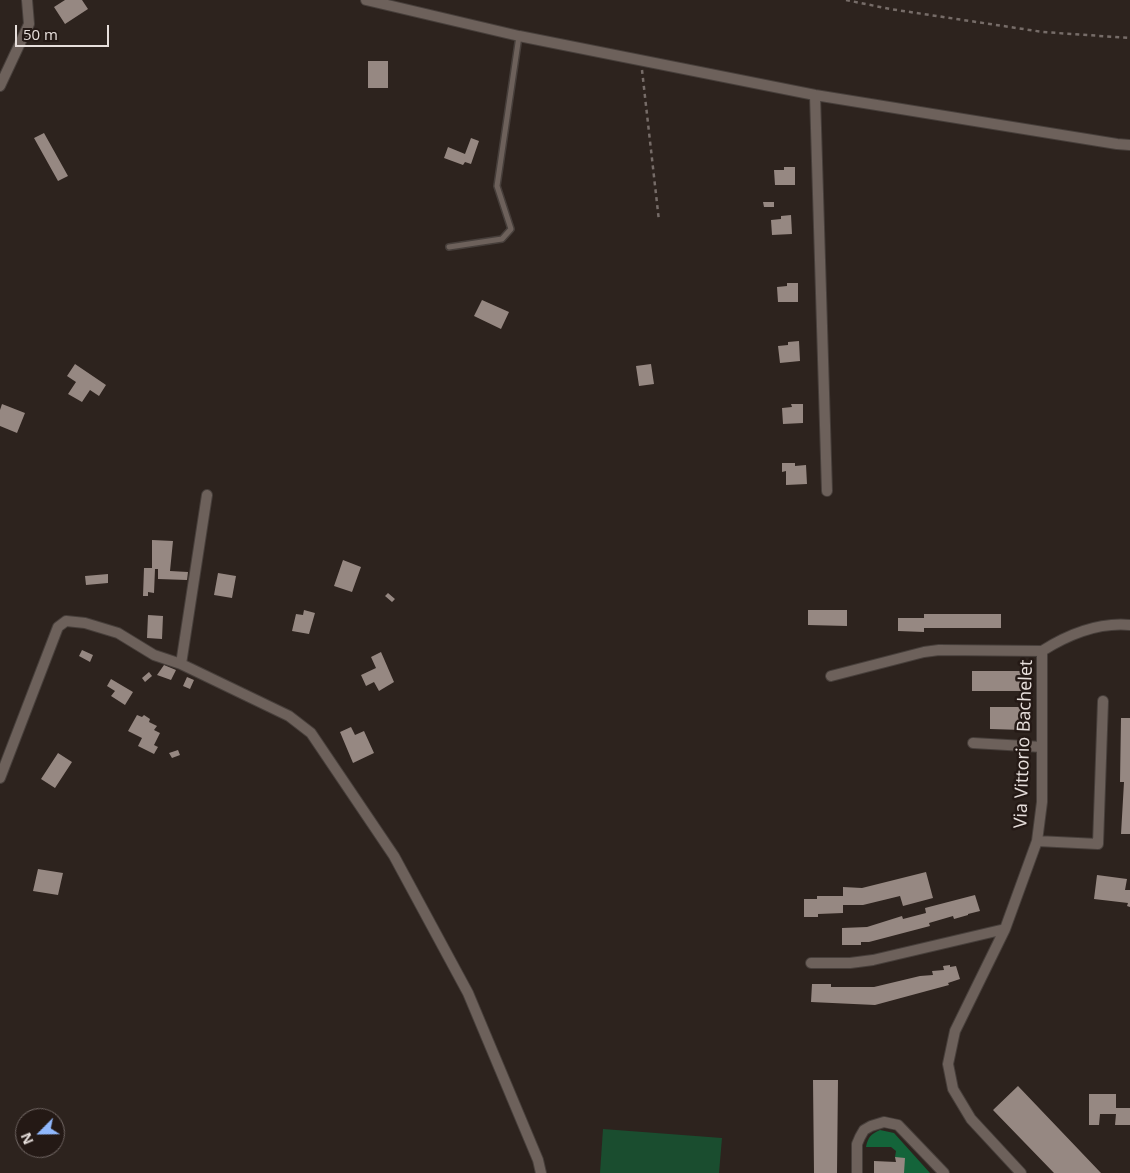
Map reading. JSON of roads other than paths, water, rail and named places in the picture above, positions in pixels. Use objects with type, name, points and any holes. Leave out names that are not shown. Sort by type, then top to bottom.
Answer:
[{"type":"street","points":[[0,86],[29,24],[27,0]]},
{"type":"street","points":[[366,0],[520,36],[816,95],[1130,145]]},
{"type":"street","points":[[816,95],[828,490]]},
{"type":"street","points":[[181,664],[207,496]]},
{"type":"street","points":[[0,778],[58,627],[66,621],[85,623],[118,633],[154,655],[181,664],[289,716],[312,733],[394,856],[463,985],[538,1160],[541,1173]]},
{"type":"street","name":"Via Vittorio Bachelet","points":[[1017,1172],[971,1119],[953,1090],[948,1064],[955,1031],[1005,930],[1037,841],[1042,802],[1042,651],[1063,638],[1093,627],[1120,624],[1130,625]]},
{"type":"street","points":[[831,676],[924,652],[939,650],[1042,651]]},
{"type":"street","name":"Via Vittorio Bachelet","points":[[1037,841],[1098,844],[1103,701]]},
{"type":"street","points":[[973,743],[1042,747]]},
{"type":"street","points":[[811,963],[850,963],[873,960],[1005,930]]},
{"type":"street","points":[[857,1173],[857,1144],[860,1137],[864,1130],[870,1126],[884,1122],[898,1125],[944,1173]]},
{"type":"lane","points":[[448,247],[502,239],[511,229],[497,186],[520,36]]}]
